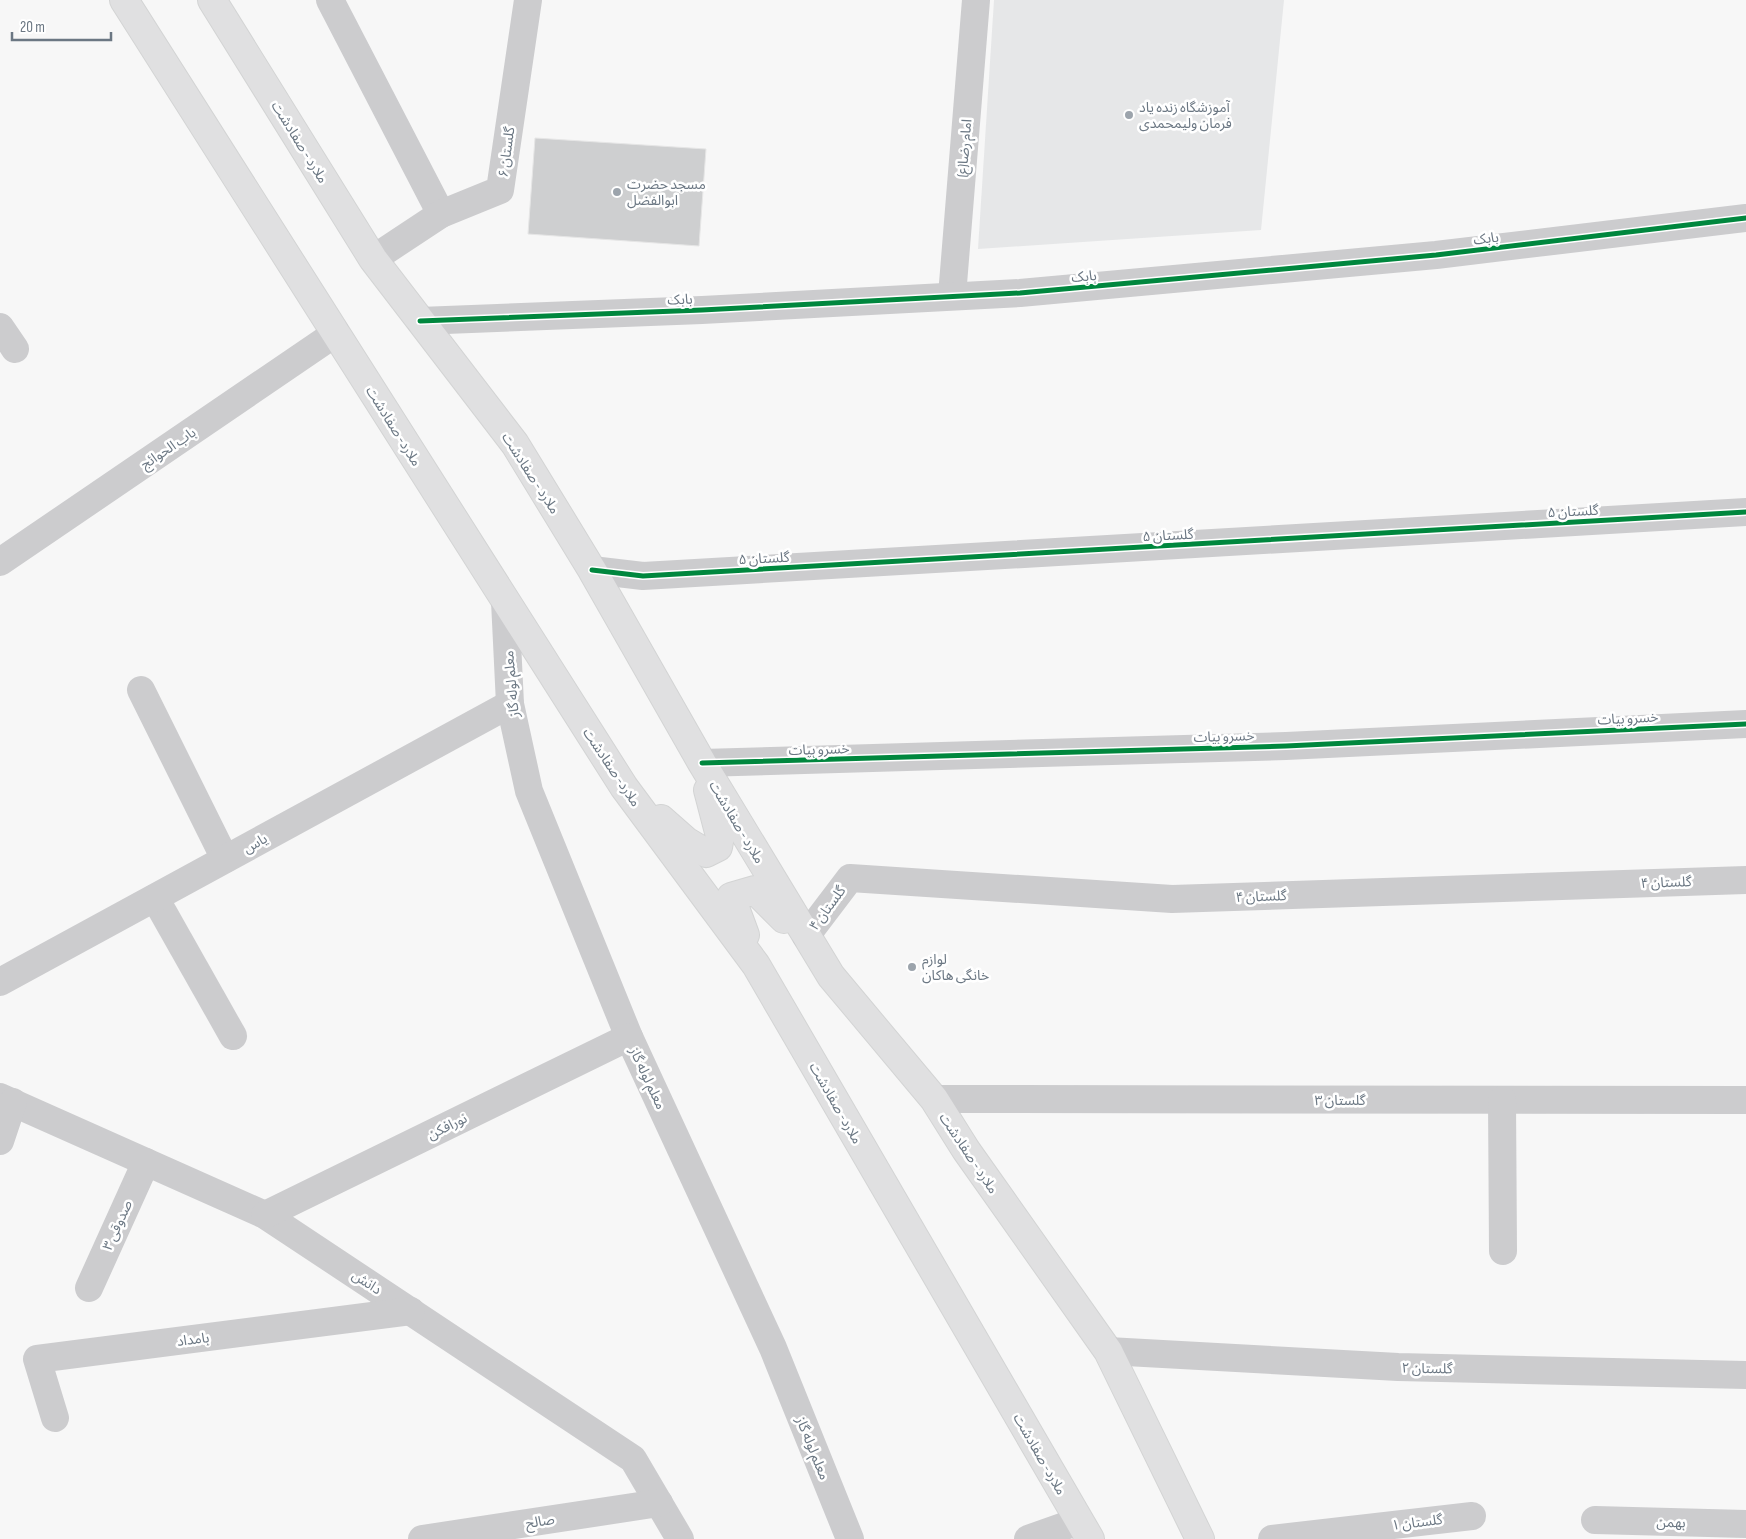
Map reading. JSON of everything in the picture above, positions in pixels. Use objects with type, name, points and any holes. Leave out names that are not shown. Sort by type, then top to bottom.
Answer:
[{"type":"highway","name":"ملارد- صفادشت","points":[[124,0],[624,787],[756,965],[1084,1530]]},
{"type":"highway","name":"ملارد - صفادشت","points":[[212,0],[373,259],[515,444],[592,570],[702,763],[832,976],[934,1099],[966,1150],[1108,1351],[1200,1539]]},
{"type":"highway","points":[[624,787],[686,841],[706,853],[718,847],[720,836],[702,763]]},
{"type":"highway","points":[[756,965],[731,897],[755,890],[832,976]]},
{"type":"street","points":[[330,0],[441,214]]},
{"type":"street","name":"گلستان ۶","points":[[373,259],[441,214],[500,190],[528,0]]},
{"type":"street","name":"امام رضا(ع)","points":[[952,296],[976,0]]},
{"type":"street","name":"بابک","points":[[420,321],[1020,293],[1436,256],[1746,218]]},
{"type":"street","points":[[0,327],[15,349]]},
{"type":"street","name":"باب الحوائج","points":[[0,562],[336,333]]},
{"type":"street","name":"گلستان ۵","points":[[592,570],[643,576],[1746,512]]},
{"type":"street","name":"معلم لوله گاز","points":[[505,601],[510,704],[529,791],[629,1037],[773,1348],[850,1539]]},
{"type":"street","points":[[141,690],[225,859]]},
{"type":"street","name":"یاس","points":[[0,982],[510,704]]},
{"type":"street","name":"خسرو بیات","points":[[702,763],[1286,746],[1746,724]]},
{"type":"street","name":"گلستان ۴","points":[[806,936],[850,878],[1172,899],[1746,880]]},
{"type":"street","points":[[155,898],[233,1036]]},
{"type":"street","name":"نورافکن","points":[[266,1215],[629,1037]]},
{"type":"street","name":"گلستان ۳","points":[[934,1099],[1746,1100]]},
{"type":"street","points":[[0,1141],[6,1100]]},
{"type":"street","name":"دانش","points":[[6,1100],[266,1215],[634,1459],[680,1539]]},
{"type":"street","points":[[1502,1100],[1504,1251]]},
{"type":"street","name":"صدوقی ۳","points":[[89,1288],[146,1162]]},
{"type":"street","name":"بامداد","points":[[55,1418],[37,1359],[410,1311]]},
{"type":"street","name":"گلستان ۲","points":[[1108,1351],[1398,1367],[1746,1375]]},
{"type":"street","name":"صالح","points":[[422,1539],[659,1503]]},
{"type":"street","name":"گلستان ۱","points":[[1272,1539],[1472,1516]]},
{"type":"street","name":"بهمن","points":[[1595,1520],[1746,1524]]},
{"type":"street","points":[[1028,1539],[1084,1530]]},
{"type":"shaded area","name":"آموزشگاه زنده یاد فرمان ولیمحمدی","points":[[994,0],[1284,0],[1261,230],[978,249]]},
{"type":"building","name":"مسجد حضرت ابوالفضل","points":[[535,138],[706,149],[699,246],[528,234]]},
{"type":"cycle path","points":[[420,321],[702,310],[1020,293],[1436,255],[1746,218]]},
{"type":"cycle path","points":[[592,570],[643,576],[1746,512]]},
{"type":"cycle path","points":[[702,763],[1286,746],[1746,724]]},
{"type":"place","name":"آموزشگاه زنده یاد فرمان ولیمحمدی","points":[[1129,115]]},
{"type":"place","name":"مسجد حضرت ابوالفضل","points":[[617,192]]},
{"type":"place","name":"لوازم خانگی هاکان","points":[[912,967]]}]
